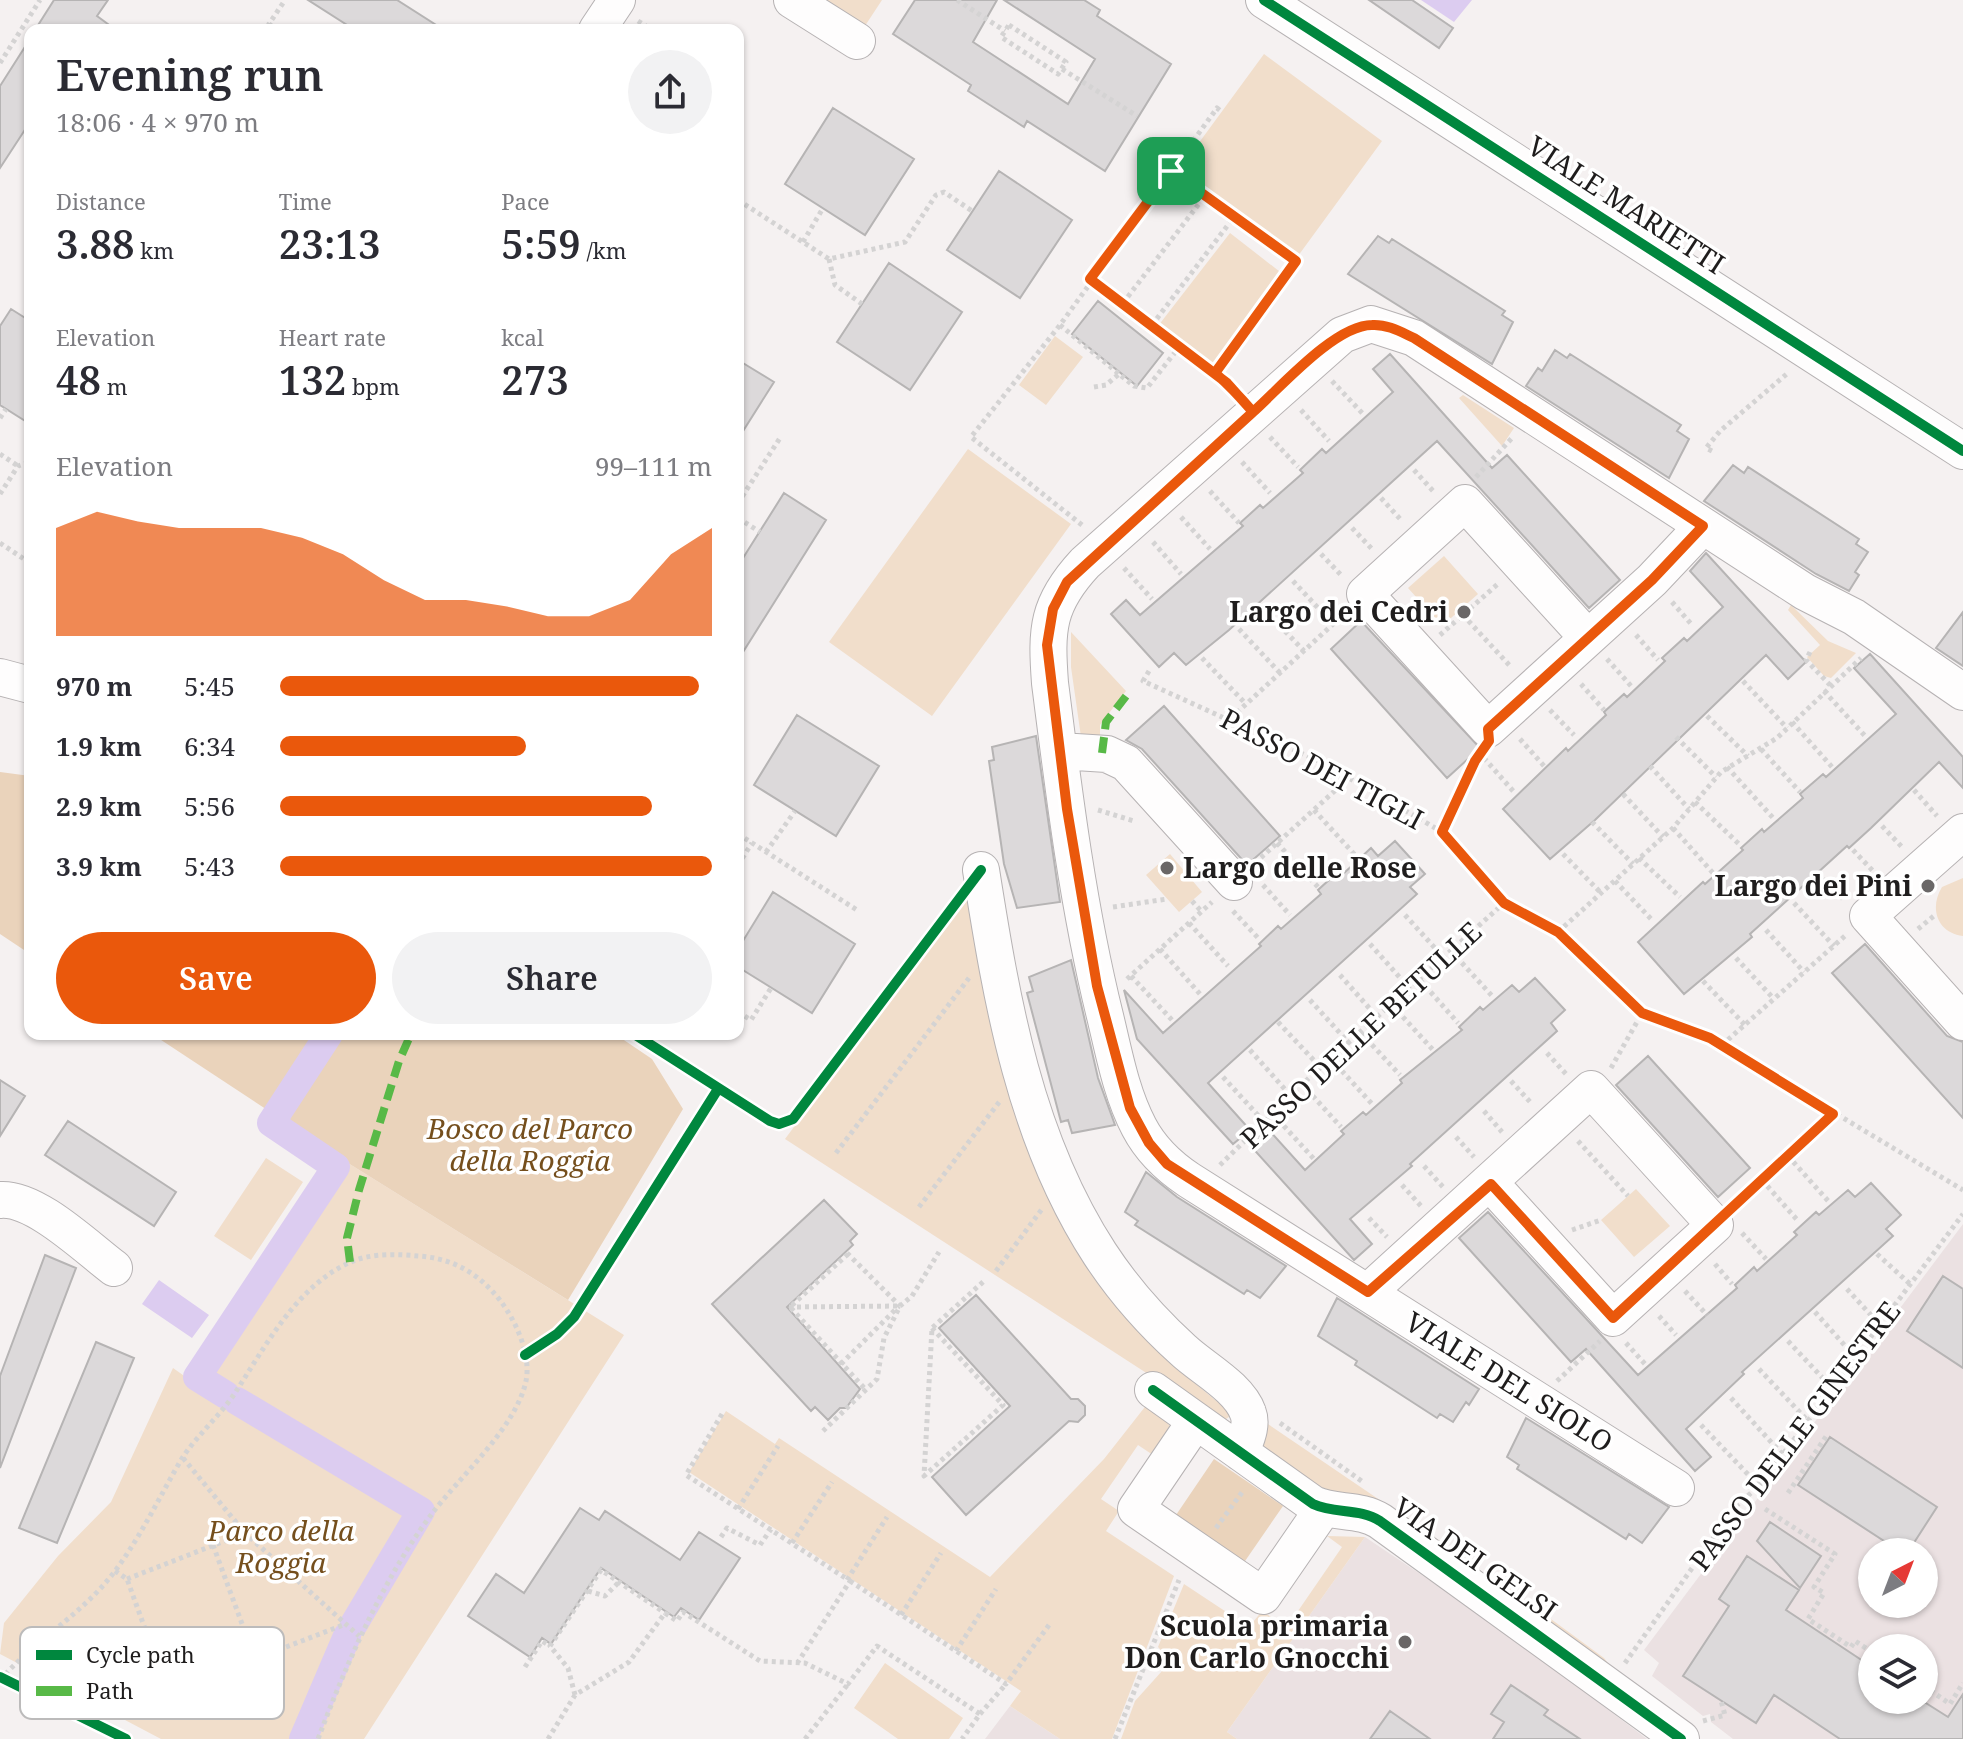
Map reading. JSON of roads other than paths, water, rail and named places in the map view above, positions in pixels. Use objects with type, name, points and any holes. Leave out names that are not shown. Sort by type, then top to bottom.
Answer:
[{"type":"street","points":[[601,24],[617,0]]},
{"type":"street","points":[[792,0],[857,41]]},
{"type":"street","name":"VIALE MARIETTI","points":[[1264,0],[1963,451]]},
{"type":"street","name":"VIALE DEL SIOLO","points":[[1676,1488],[1167,1164],[1139,1127],[1114,1053],[1097,986],[1060,751],[1047,645],[1049,621],[1058,596],[1085,563],[1259,422],[1342,335],[1371,324],[1414,338],[1805,592],[1829,623],[1845,636],[1963,692]]},
{"type":"street","points":[[1588,638],[1465,503],[1365,594],[1488,729],[1674,560],[1703,526]]},
{"type":"street","points":[[0,677],[24,683]]},
{"type":"street","points":[[1060,751],[1107,754],[1126,763],[1237,886]]},
{"type":"street","points":[[1963,832],[1868,916],[1963,1022]]},
{"type":"street","points":[[981,870],[997,964],[1024,1087],[1065,1193],[1101,1255],[1151,1320],[1241,1400],[1250,1419],[1246,1467]]},
{"type":"street","points":[[1368,1292],[1491,1184],[1591,1089],[1715,1225],[1613,1318],[1491,1184]]},
{"type":"street","points":[[0,1200],[17,1201],[34,1208],[114,1268]]},
{"type":"street","name":"VIA DEI GELSI","points":[[1153,1390],[1246,1467],[1323,1509],[1365,1513],[1380,1521],[1689,1731]]},
{"type":"street","points":[[1195,1422],[1136,1509],[1250,1588],[1263,1596],[1323,1509]]},
{"type":"waterway","points":[[226,1395],[197,1377],[336,1167],[271,1123],[325,1040]]},
{"type":"waterway","points":[[237,1401],[421,1511],[354,1624]]},
{"type":"waterway","points":[[303,1739],[347,1636]]},
{"type":"place","name":"Largo dei Cedri","points":[[1464,612]]},
{"type":"place","name":"Largo delle Rose","points":[[1167,868]]},
{"type":"place","name":"Largo dei Pini","points":[[1928,886]]},
{"type":"place","name":"Scuola primaria Don Carlo Gnocchi","points":[[1405,1642]]},
{"type":"park label","name":"Bosco del Parco della Roggia","points":[[530,1145]]},
{"type":"park label","name":"Parco della Roggia","points":[[281,1547]]}]
